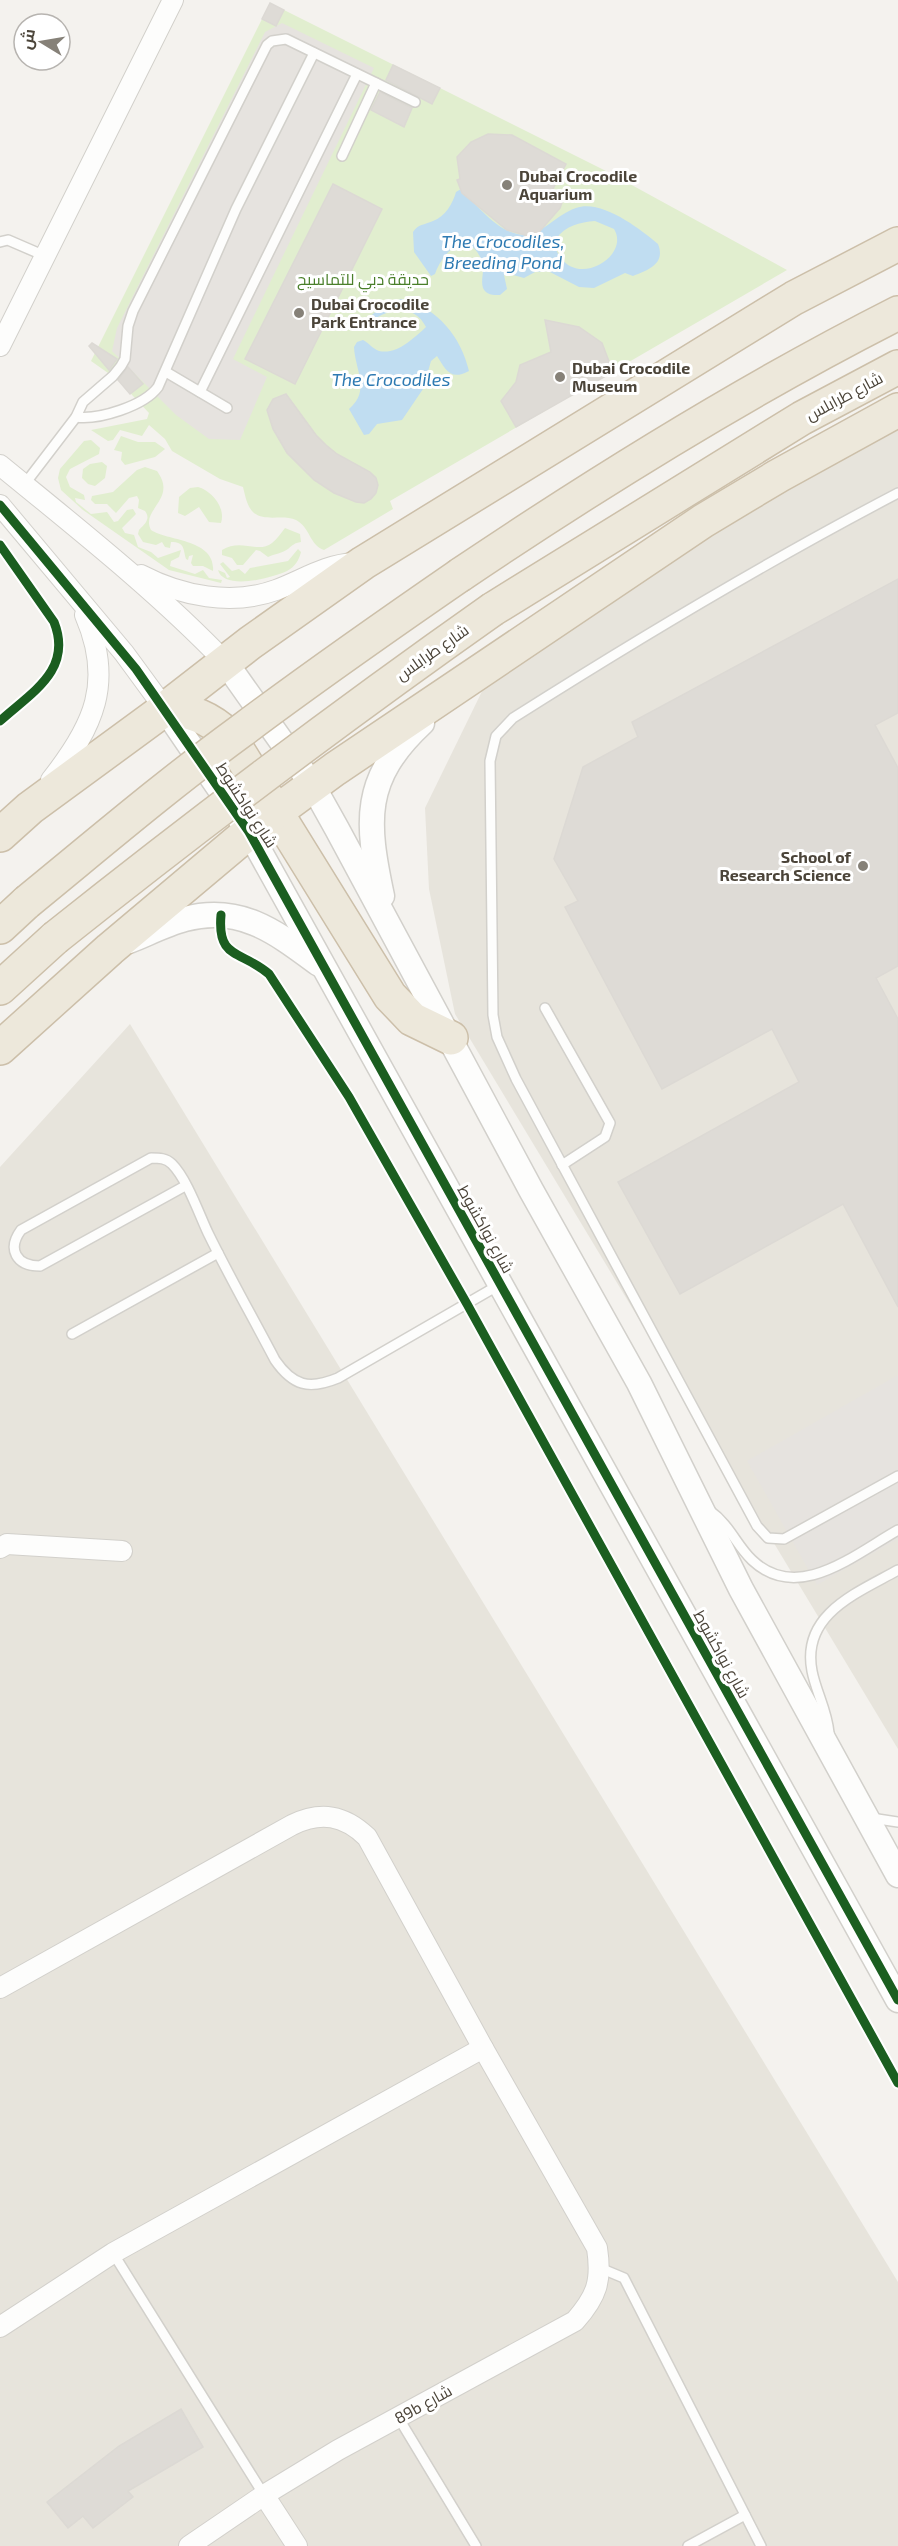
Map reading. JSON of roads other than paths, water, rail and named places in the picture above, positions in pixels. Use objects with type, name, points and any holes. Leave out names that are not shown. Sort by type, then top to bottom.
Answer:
[{"type":"highway","points":[[0,834],[30,808],[165,709],[250,643],[363,563],[794,297],[898,244]]},
{"type":"highway","points":[[0,927],[132,816],[239,732],[460,575],[581,494],[735,403],[898,313]]},
{"type":"highway","name":"شارع طرابلس","points":[[0,988],[55,938],[162,852],[343,716],[493,609],[802,418],[898,367]]},
{"type":"highway","points":[[0,1048],[110,949],[249,832],[313,786],[703,521],[788,470],[898,410]]},
{"type":"highway","points":[[165,709],[193,713],[219,726],[238,748],[390,996],[412,1019],[451,1038]]},
{"type":"street","points":[[0,346],[173,0]]},
{"type":"street","points":[[0,465],[119,563],[203,639],[226,663],[313,786],[388,921],[531,1190],[639,1383],[741,1589],[898,1875]]},
{"type":"street","name":"شارع نواكشوط","points":[[0,505],[136,669],[249,832],[898,2000]]},
{"type":"street","points":[[119,563],[153,582],[183,592],[214,597],[242,597],[275,590],[330,566],[363,563]]},
{"type":"street","points":[[30,808],[80,742],[94,706],[98,686],[98,653],[94,636],[77,596]]},
{"type":"street","points":[[388,921],[372,850],[371,820],[375,794],[381,776],[398,748],[463,684]]},
{"type":"street","points":[[110,949],[184,919],[220,915],[239,918],[273,931],[326,969]]},
{"type":"street","points":[[0,1548],[7,1544],[122,1551]]},
{"type":"street","name":"89b شارع","points":[[0,1988],[307,1818],[324,1815],[340,1818],[355,1825],[368,1837],[483,2048],[597,2248],[600,2268],[597,2288],[589,2306],[575,2321],[398,2417],[264,2495],[189,2546]]},
{"type":"street","points":[[0,2327],[113,2253],[483,2048]]},
{"type":"street","points":[[264,2495],[297,2546]]},
{"type":"lane","points":[[24,485],[76,417],[83,402],[121,366],[125,358],[128,326],[133,311],[267,45],[272,41],[286,39],[415,102]]},
{"type":"lane","points":[[76,417],[93,417],[140,404],[154,394],[166,372],[236,210],[314,53]]},
{"type":"lane","points":[[200,392],[357,74]]},
{"type":"lane","points":[[342,156],[376,82]]},
{"type":"lane","points":[[0,242],[8,240],[45,256]]},
{"type":"lane","points":[[166,372],[227,408]]},
{"type":"lane","points":[[898,493],[795,547],[653,630],[513,718],[496,736],[489,761],[493,1015],[505,1059],[762,1533],[768,1538],[784,1539],[898,1476]]},
{"type":"lane","points":[[545,1008],[610,1123],[605,1137],[562,1166]]},
{"type":"lane","points":[[185,1186],[40,1266],[29,1266],[19,1260],[14,1250],[14,1239],[21,1230],[151,1158],[162,1158],[172,1163],[185,1186],[275,1360],[286,1375],[303,1384],[321,1385],[338,1378],[499,1285]]},
{"type":"lane","points":[[72,1334],[218,1253]]},
{"type":"lane","points":[[699,1504],[723,1521],[750,1558],[763,1570],[779,1577],[797,1580],[814,1576],[898,1530]]},
{"type":"lane","points":[[830,1754],[828,1720],[812,1673],[810,1655],[813,1637],[820,1622],[832,1608],[898,1570]]},
{"type":"lane","points":[[866,1818],[898,1822]]},
{"type":"lane","points":[[113,2253],[264,2495]]},
{"type":"lane","points":[[600,2268],[624,2278],[761,2546]]},
{"type":"lane","points":[[398,2417],[476,2546]]},
{"type":"lane","points":[[688,2546],[745,2515]]},
{"type":"water","name":"The Crocodiles, Breeding Pond","points":[[461,189],[499,226],[523,235],[539,230],[576,208],[586,206],[608,211],[630,223],[658,244],[660,257],[654,265],[644,271],[633,276],[625,273],[594,288],[579,287],[548,271],[535,272],[524,278],[506,273],[504,275],[507,289],[500,295],[495,295],[483,288],[481,259],[469,245],[462,244],[443,258],[435,274],[431,276],[414,252],[413,232],[419,226],[445,213],[456,192]],"holes":[[[595,221],[614,229],[617,239],[610,257],[591,268],[580,269],[570,266],[557,251],[556,239],[573,226]]]},
{"type":"water","name":"The Crocodiles","points":[[402,299],[427,309],[446,326],[460,347],[469,371],[463,374],[453,374],[446,370],[437,356],[431,361],[423,389],[402,420],[377,424],[369,434],[364,435],[349,409],[356,402],[361,388],[354,347],[357,342],[363,340],[375,349],[386,352],[405,345],[426,327],[414,313],[398,310],[382,315],[366,325],[363,322],[388,302]]},
{"type":"place","name":"Dubai Crocodile Aquarium","points":[[507,185]]},
{"type":"place","name":"Dubai Crocodile Park Entrance","points":[[299,313]]},
{"type":"place","name":"Dubai Crocodile Museum","points":[[560,377]]},
{"type":"place","name":"School of Research Science","points":[[863,866]]},
{"type":"park label","name":"حديقة دبي للتماسيح","points":[[363,279]]}]
